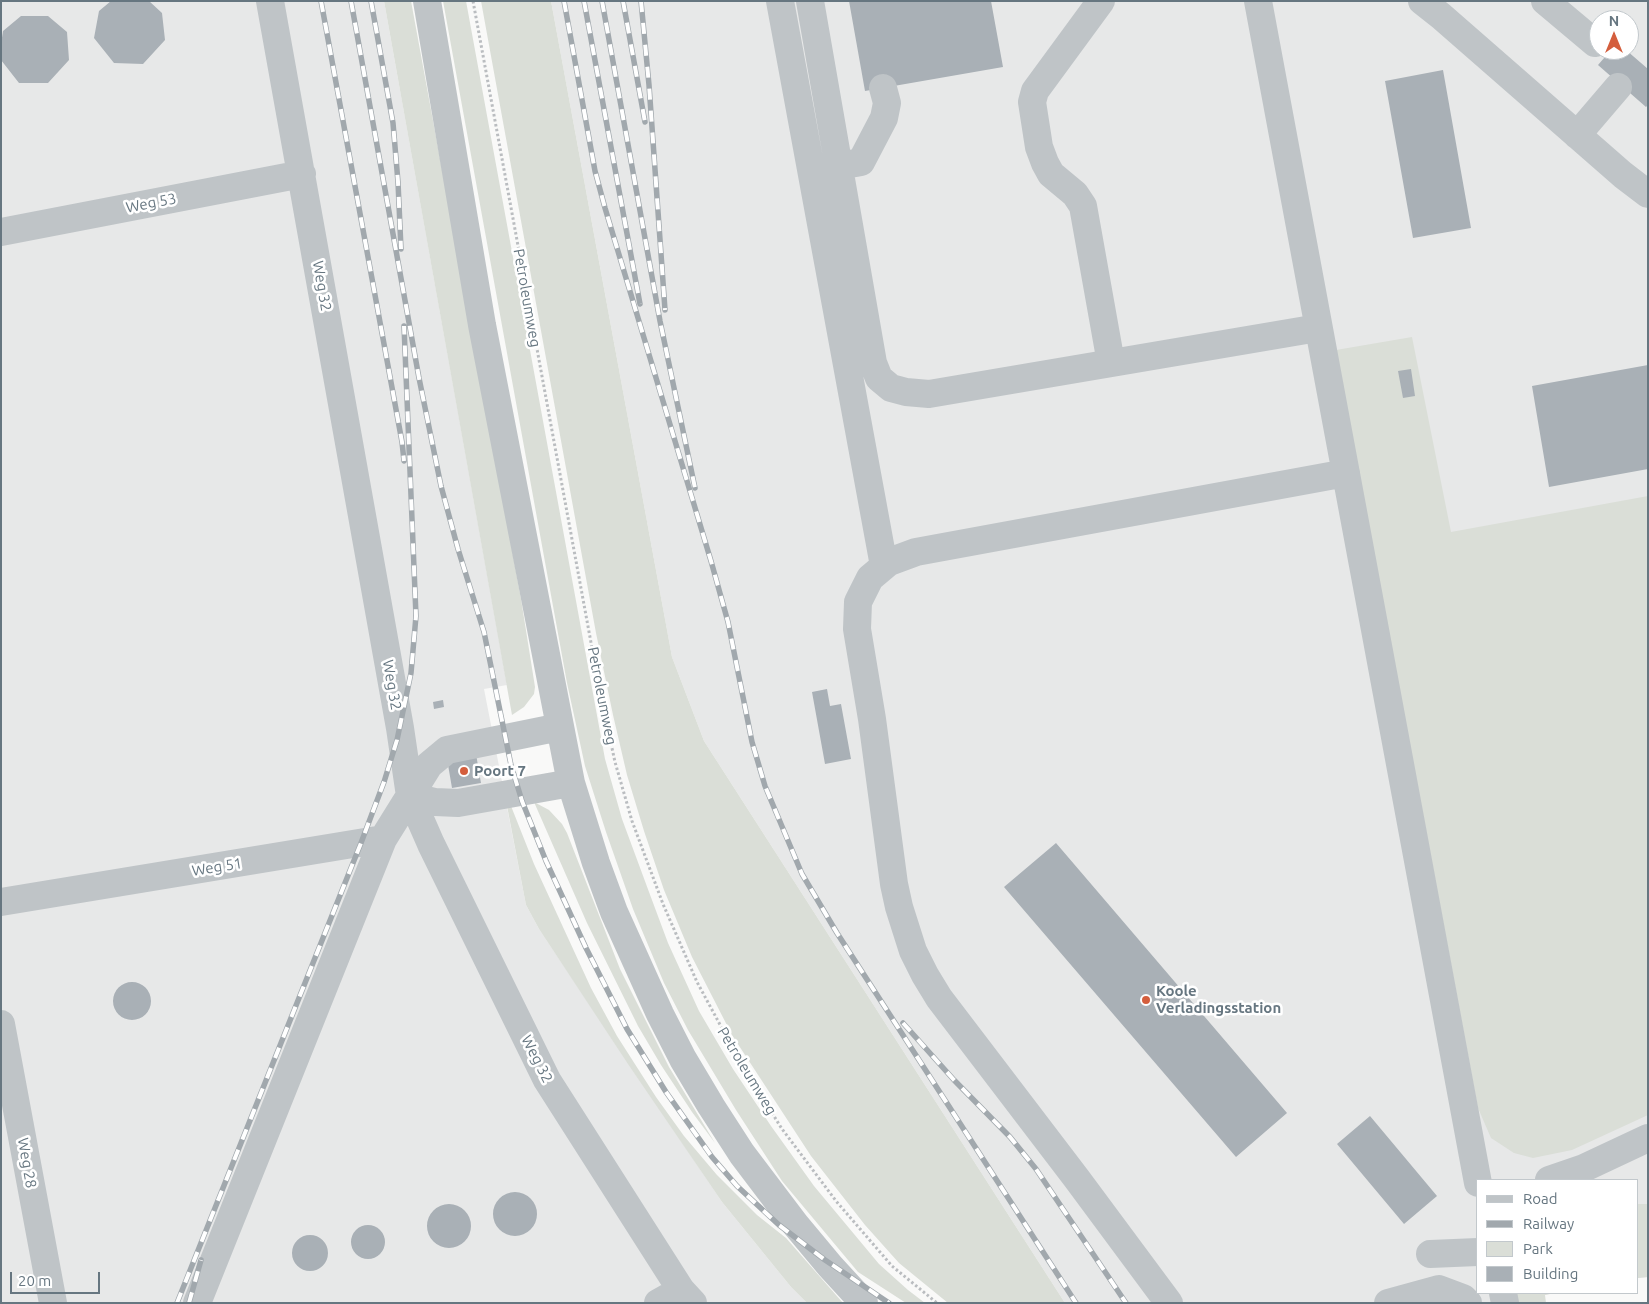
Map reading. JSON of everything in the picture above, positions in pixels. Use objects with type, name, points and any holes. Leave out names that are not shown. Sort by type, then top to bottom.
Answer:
[{"type":"street","name":"Weg 32","points":[[270,1],[400,728],[410,796],[431,844],[547,1080],[687,1296]]},
{"type":"street","points":[[427,1],[482,325],[560,727],[571,783],[596,863],[614,912],[636,962],[683,1059],[711,1106],[742,1154],[801,1231],[854,1294],[864,1303]]},
{"type":"street","points":[[780,1],[884,566]]},
{"type":"street","points":[[810,1],[873,363],[880,378],[891,388],[906,392],[929,394],[1318,328]]},
{"type":"street","points":[[1101,1],[1035,90],[1032,102],[1039,147],[1044,163],[1051,174],[1075,194],[1083,206],[1111,363]]},
{"type":"street","points":[[1258,1],[1477,1179]]},
{"type":"street","points":[[1545,1],[1589,38]]},
{"type":"street","points":[[1439,6],[1577,135],[1648,194]]},
{"type":"street","points":[[1577,135],[1618,86]]},
{"type":"street","points":[[839,166],[861,162],[884,118],[887,103],[884,88]]},
{"type":"street","name":"Weg 53","points":[[1,232],[302,174]]},
{"type":"street","points":[[1169,1303],[1077,1178],[938,998],[924,976],[913,951],[899,907],[857,629],[858,602],[870,578],[889,562],[916,552],[1346,474]]},
{"type":"street","points":[[197,1303],[384,839],[429,765],[447,750],[560,727]]},
{"type":"street","points":[[410,796],[435,802],[458,803],[571,783]]},
{"type":"street","name":"Weg 51","points":[[1,902],[384,839]]},
{"type":"street","name":"Weg 28","points":[[1,1024],[53,1303]]},
{"type":"street","points":[[1552,1179],[1584,1168],[1648,1138]]},
{"type":"street","points":[[1430,1254],[1476,1252]]},
{"type":"street","points":[[1388,1303],[1439,1288],[1463,1298],[1468,1303]]},
{"type":"street","points":[[658,1303],[687,1296]]},
{"type":"path","name":"Petroleumweg","points":[[473,1],[602,697],[615,762],[632,821],[663,904],[697,982],[738,1058],[777,1121],[836,1201],[892,1266],[937,1303]]},
{"type":"shaded area","points":[[1,1],[384,1],[507,685],[484,689],[526,905],[539,929],[722,1202],[791,1287],[807,1303],[1,1303]]},
{"type":"shaded area","points":[[551,1],[1648,1],[1648,1277],[1639,1278],[1639,1179],[1476,1179],[1476,1294],[1549,1294],[1515,1300],[1516,1303],[1065,1303],[704,741],[672,657]]},
{"type":"green space","points":[[384,1],[411,1],[521,599],[535,687],[534,694],[524,707],[512,715]]},
{"type":"green space","points":[[443,1],[466,1],[605,759],[622,819],[649,892],[668,943],[699,1011],[733,1069],[771,1126],[814,1186],[879,1264],[925,1303],[906,1303],[858,1272],[782,1181],[736,1110],[688,1030],[664,983],[633,909],[585,766],[567,683]]},
{"type":"green space","points":[[481,1],[551,1],[672,657],[704,741],[1065,1303],[948,1303],[899,1263],[865,1225],[811,1156],[732,1035],[692,957],[664,890],[644,831],[627,775],[613,715],[596,633]]},
{"type":"green space","points":[[1412,337],[1451,532],[1648,496],[1648,1115],[1572,1150],[1533,1158],[1514,1153],[1491,1138],[1478,1108],[1336,350]]},
{"type":"green space","points":[[534,802],[549,810],[562,824],[567,833],[620,969],[669,1067],[715,1143],[661,1065],[638,1026],[587,923]]},
{"type":"green space","points":[[507,806],[511,806],[534,864],[591,988],[617,1036],[656,1097],[684,1136],[717,1175],[757,1215],[786,1238],[843,1303],[807,1303],[791,1287],[722,1202],[628,1064],[539,929],[526,905]]},
{"type":"green space","points":[[1639,1204],[1648,1204],[1648,1277],[1639,1278]]},
{"type":"green space","points":[[1514,1294],[1550,1294],[1545,1295],[1546,1303],[1516,1303]]},
{"type":"building","points":[[111,1],[149,1],[162,13],[165,40],[143,64],[114,63],[94,38],[99,11]]},
{"type":"building","points":[[849,1],[991,1],[1003,67],[865,91]]},
{"type":"building","points":[[21,16],[48,16],[67,32],[69,60],[48,83],[19,83],[1,60],[3,31]]},
{"type":"building","points":[[1602,60],[1638,60],[1648,69],[1648,105],[1646,107],[1598,65]]},
{"type":"building","points":[[1443,70],[1471,228],[1413,238],[1385,81]]},
{"type":"building","points":[[1648,365],[1648,469],[1549,487],[1532,386]]},
{"type":"building","points":[[1411,369],[1415,396],[1403,398],[1398,371]]},
{"type":"building","points":[[827,689],[830,706],[841,704],[851,759],[825,764],[812,692]]},
{"type":"building","points":[[443,700],[444,707],[434,709],[433,702]]},
{"type":"building","name":"Poort 7","points":[[476,754],[481,783],[452,788],[447,759]]},
{"type":"building","name":"Koole Verladingsstation","points":[[1056,843],[1287,1113],[1236,1157],[1004,887]]},
{"type":"building","points":[[132,982],[146,987],[151,1001],[146,1015],[132,1020],[118,1015],[113,1001],[118,987]]},
{"type":"building","points":[[1370,1116],[1437,1196],[1404,1224],[1337,1144]]},
{"type":"building","points":[[511,1192],[519,1192],[531,1198],[537,1214],[531,1230],[519,1236],[511,1236],[499,1230],[493,1218],[493,1210],[499,1198]]},
{"type":"building","points":[[449,1204],[461,1208],[467,1214],[471,1226],[467,1238],[461,1244],[449,1248],[437,1244],[431,1238],[427,1226],[431,1214],[437,1208]]},
{"type":"building","points":[[368,1225],[375,1226],[380,1230],[384,1235],[384,1249],[380,1254],[375,1258],[368,1259],[361,1258],[356,1254],[352,1249],[351,1242],[352,1235],[356,1230],[361,1226]]},
{"type":"building","points":[[310,1235],[322,1241],[328,1253],[322,1265],[310,1271],[298,1265],[292,1253],[298,1241]]},
{"type":"railway","points":[[321,1],[404,461]]},
{"type":"railway","points":[[351,1],[419,378],[441,486],[484,632],[511,765],[522,801],[546,861],[586,948],[627,1029],[666,1092],[712,1157],[737,1186],[779,1225],[825,1260],[889,1303]]},
{"type":"railway","points":[[371,1],[393,123],[401,249]]},
{"type":"railway","points":[[564,1],[595,171],[728,622],[752,742],[765,786],[802,874],[837,933],[1076,1303]]},
{"type":"railway","points":[[584,1],[640,304]]},
{"type":"railway","points":[[602,1],[660,321],[695,488]]},
{"type":"railway","points":[[623,1],[645,122]]},
{"type":"railway","points":[[641,1],[665,310]]},
{"type":"railway","points":[[177,1303],[361,843],[384,782],[397,740],[411,673],[416,616],[404,326]]},
{"type":"railway","points":[[903,1023],[954,1080],[1010,1137],[1036,1169],[1126,1303]]},
{"type":"railway","points":[[189,1303],[201,1260]]},
{"type":"place","name":"Poort 7","points":[[464,771]]},
{"type":"place","name":"Koole Verladingsstation","points":[[1146,1000]]}]
